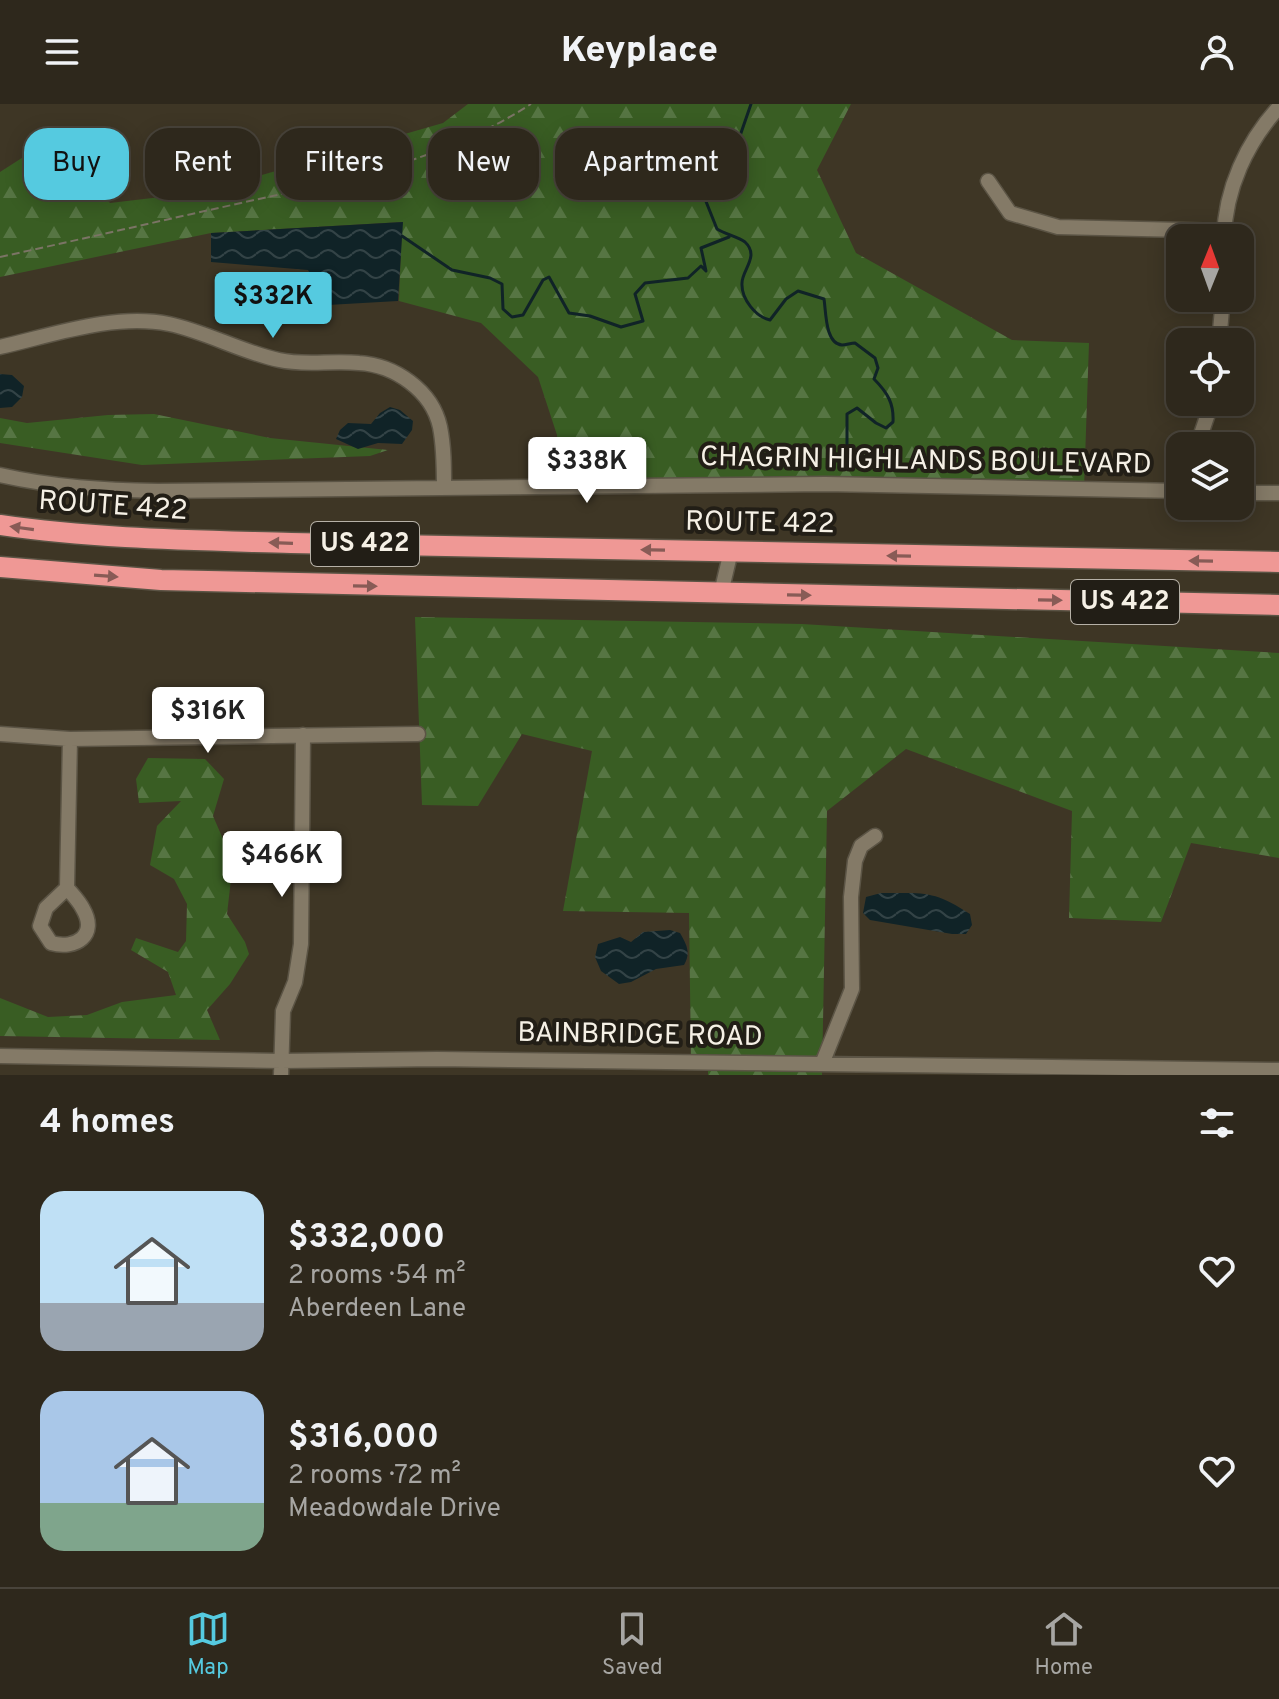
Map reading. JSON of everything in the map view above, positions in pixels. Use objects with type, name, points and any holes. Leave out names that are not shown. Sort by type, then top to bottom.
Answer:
[{"type":"highway","name":"ROUTE 422","points":[[0,525],[52,533],[147,539],[1279,562]]},
{"type":"highway","name":"US 422","points":[[0,567],[161,580],[1279,605]]},
{"type":"street","points":[[1226,224],[1229,201],[1245,154],[1263,124],[1279,107]]},
{"type":"street","points":[[988,181],[1010,213],[1058,227],[1166,232]]},
{"type":"street","points":[[0,347],[115,322],[137,321],[204,333],[262,357],[290,363],[359,363],[385,368],[409,381],[429,403],[439,424],[444,488]]},
{"type":"street","name":"CHAGRIN HIGHLANDS BOULEVARD","points":[[0,475],[49,485],[99,490],[825,484],[1166,491]]},
{"type":"street","points":[[1254,493],[1279,493]]},
{"type":"street","points":[[721,593],[731,551]]},
{"type":"street","points":[[0,734],[70,739],[418,734]]},
{"type":"street","points":[[281,1068],[283,1011],[295,982],[301,944],[303,735]]},
{"type":"street","points":[[67,888],[70,739]]},
{"type":"street","points":[[822,1064],[852,989],[851,897],[855,861],[861,846],[875,836]]},
{"type":"street","name":"BAINBRIDGE ROAD","points":[[0,1056],[281,1068],[437,1059],[1279,1070]]},
{"type":"path","points":[[0,257],[349,180],[492,129],[531,104]]},
{"type":"green space","points":[[468,104],[851,104],[817,170],[856,253],[1012,340],[1089,343],[1084,488],[560,486],[557,435],[538,377],[481,323],[399,301],[402,222],[211,233],[0,277],[0,172],[24,157],[24,200],[107,200],[110,203],[145,199],[260,200],[260,176],[276,171],[276,200],[412,200],[412,132],[443,123]]},
{"type":"green space","points":[[154,414],[270,438],[388,450],[370,456],[142,465],[0,443],[0,418],[27,423]]},
{"type":"green space","points":[[415,617],[802,624],[1279,653],[1279,858],[1191,843],[1161,922],[1069,918],[1072,811],[906,749],[827,811],[822,1075],[708,1075],[708,1063],[691,1062],[689,913],[563,911],[592,751],[522,734],[478,806],[422,805]]},
{"type":"green space","points":[[148,758],[205,759],[224,779],[213,816],[233,862],[227,914],[249,954],[230,984],[207,1010],[220,1040],[0,1036],[0,998],[48,1017],[87,1015],[122,1002],[176,995],[168,972],[131,950],[136,938],[178,952],[186,941],[187,904],[174,879],[150,865],[157,826],[181,801],[139,803],[136,779]]},
{"type":"water","points":[[403,222],[398,301],[328,305],[308,270],[211,262],[211,233]]},
{"type":"water","points":[[0,374],[12,375],[24,386],[22,397],[12,407],[0,408]]},
{"type":"water","points":[[390,407],[400,410],[413,421],[412,430],[402,444],[378,443],[358,449],[336,439],[348,423],[371,424]]},
{"type":"water","points":[[881,893],[919,893],[937,897],[970,914],[972,925],[966,934],[952,934],[870,920],[863,913],[866,897]]},
{"type":"water","points":[[670,930],[680,933],[686,945],[688,953],[684,965],[656,969],[631,982],[619,984],[601,971],[595,957],[598,944],[620,937],[631,942],[643,932]]},
{"type":"waterway","points":[[751,104],[732,159],[706,181],[703,194],[717,229],[742,240],[749,247],[751,258],[742,289],[755,311],[770,320],[786,299],[798,291],[824,299],[832,339],[842,345],[855,343],[875,358],[878,368],[874,379],[889,399],[893,422],[886,428],[857,408],[847,414],[847,451]]},
{"type":"waterway","points":[[402,236],[452,270],[490,278],[502,284],[503,309],[512,317],[523,315],[543,280],[549,277],[569,313],[590,316],[621,327],[643,321],[635,294],[645,283],[688,278],[701,266],[706,271],[701,248],[729,237]]}]
